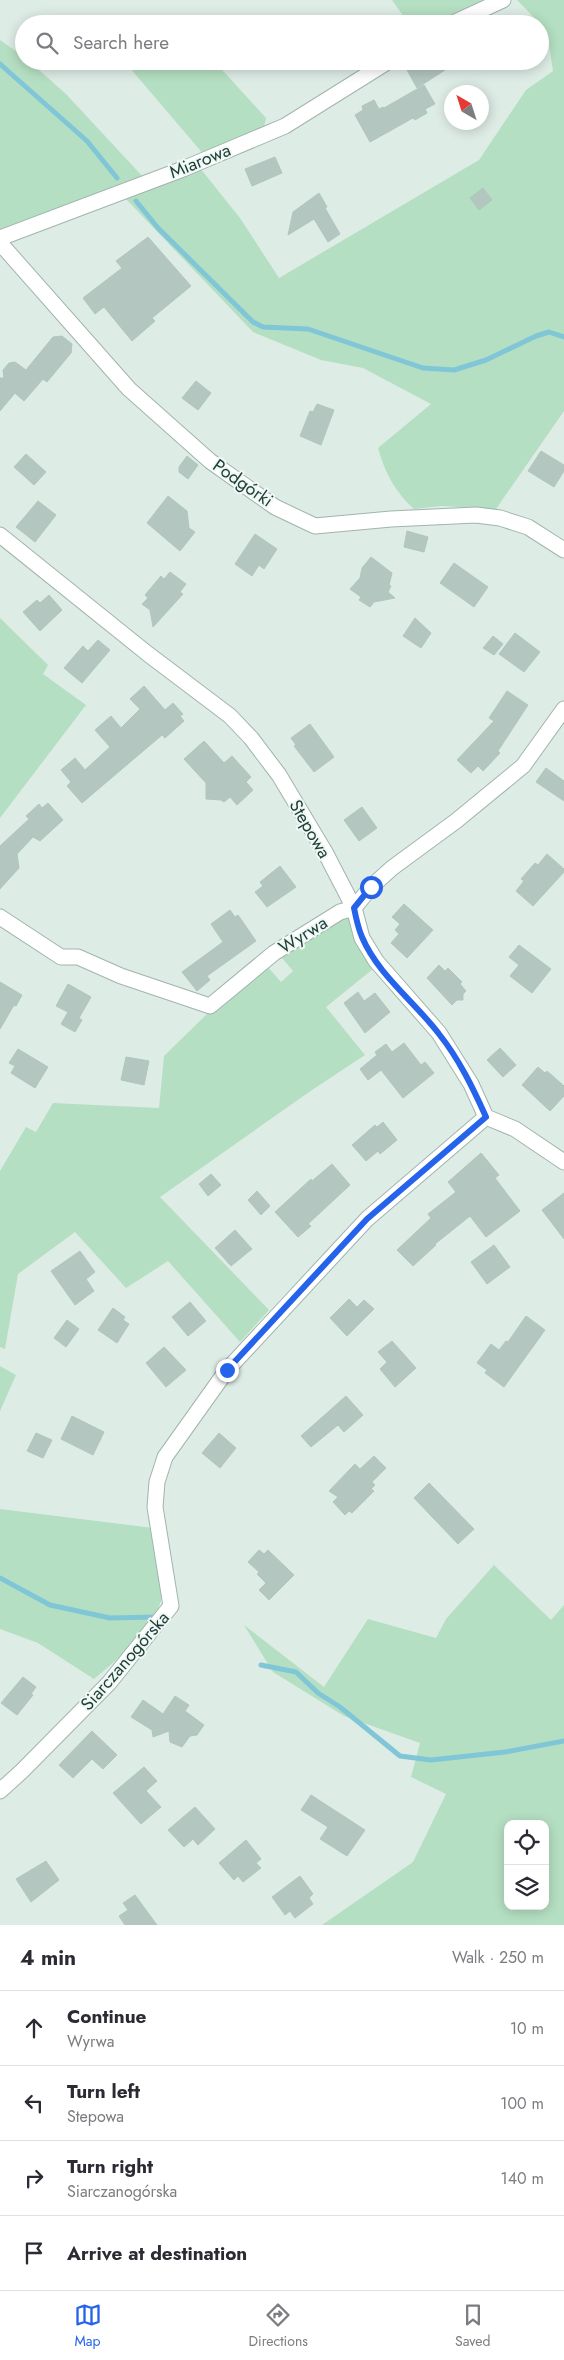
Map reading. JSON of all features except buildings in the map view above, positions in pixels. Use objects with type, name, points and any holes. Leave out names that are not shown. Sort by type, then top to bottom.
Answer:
[{"type":"street","points":[[470,15],[503,0]]},
{"type":"street","name":"Miarowa","points":[[0,238],[183,169],[285,126],[375,70]]},
{"type":"street","name":"Podgórki","points":[[0,243],[129,389],[210,461],[275,507],[315,526],[391,519],[476,515],[500,518],[528,527],[564,550]]},
{"type":"street","name":"Stepowa","points":[[0,535],[148,654],[230,716],[251,738],[278,775],[325,852],[354,908],[362,938],[376,961],[439,1033],[471,1084],[486,1117]]},
{"type":"street","name":"Wyrwa","points":[[0,917],[61,957],[78,957],[121,976],[210,1006],[274,953],[340,912],[354,908],[371,887],[392,868],[456,821],[523,766],[564,709]]},
{"type":"street","points":[[486,1117],[515,1129],[564,1162]]},
{"type":"street","name":"Siarczanogórska","points":[[0,1791],[22,1772],[109,1683],[172,1606],[155,1507],[157,1482],[164,1457],[221,1378],[367,1219],[486,1117]]},
{"type":"green space","points":[[392,0],[488,0],[456,15],[403,15]]},
{"type":"green space","points":[[517,0],[564,0],[564,411],[496,509],[441,506],[414,509],[401,496],[392,482],[378,448],[431,404],[363,368],[321,360],[253,332],[126,199],[200,168],[240,218],[279,278],[479,160],[526,90],[553,71],[549,44],[549,15],[532,15]]},
{"type":"green space","points":[[0,40],[15,51],[15,70],[39,70],[66,94],[144,178],[0,231]]},
{"type":"green space","points":[[132,70],[222,70],[266,118],[264,127],[205,156]]},
{"type":"green space","points":[[0,618],[48,665],[43,674],[86,705],[0,818]]},
{"type":"green space","points":[[348,915],[373,969],[326,1007],[365,1055],[160,1197],[269,1310],[240,1342],[168,1261],[126,1288],[75,1232],[18,1274],[5,1349],[0,1347],[0,1171],[26,1127],[36,1132],[53,1103],[159,1108],[164,1056],[206,1015],[267,966],[281,982],[293,971],[282,958]]},
{"type":"green space","points":[[0,1366],[16,1375],[0,1411]]},
{"type":"green space","points":[[0,1509],[153,1528],[163,1586],[156,1613],[148,1626],[127,1650],[94,1679],[38,1643],[0,1629]]},
{"type":"green space","points":[[494,1565],[551,1620],[564,1605],[564,1925],[322,1925],[413,1862],[446,1794],[411,1777],[420,1743],[344,1716],[273,1672],[244,1625],[324,1687],[368,1619],[436,1638],[446,1619]]},
{"type":"waterway","points":[[0,64],[87,141],[117,178]]},
{"type":"waterway","points":[[136,201],[158,228],[253,322],[263,327],[308,329],[423,368],[454,370],[486,360],[536,336],[549,332],[564,337]]},
{"type":"waterway","points":[[0,1578],[50,1605],[110,1618],[157,1617]]},
{"type":"waterway","points":[[261,1665],[296,1672],[318,1693],[340,1707],[400,1756],[431,1760],[505,1752],[564,1741]]},
{"type":"route","points":[[227,1370],[367,1219],[486,1117],[471,1084],[439,1033],[376,961],[362,938],[354,908],[371,887]]}]
